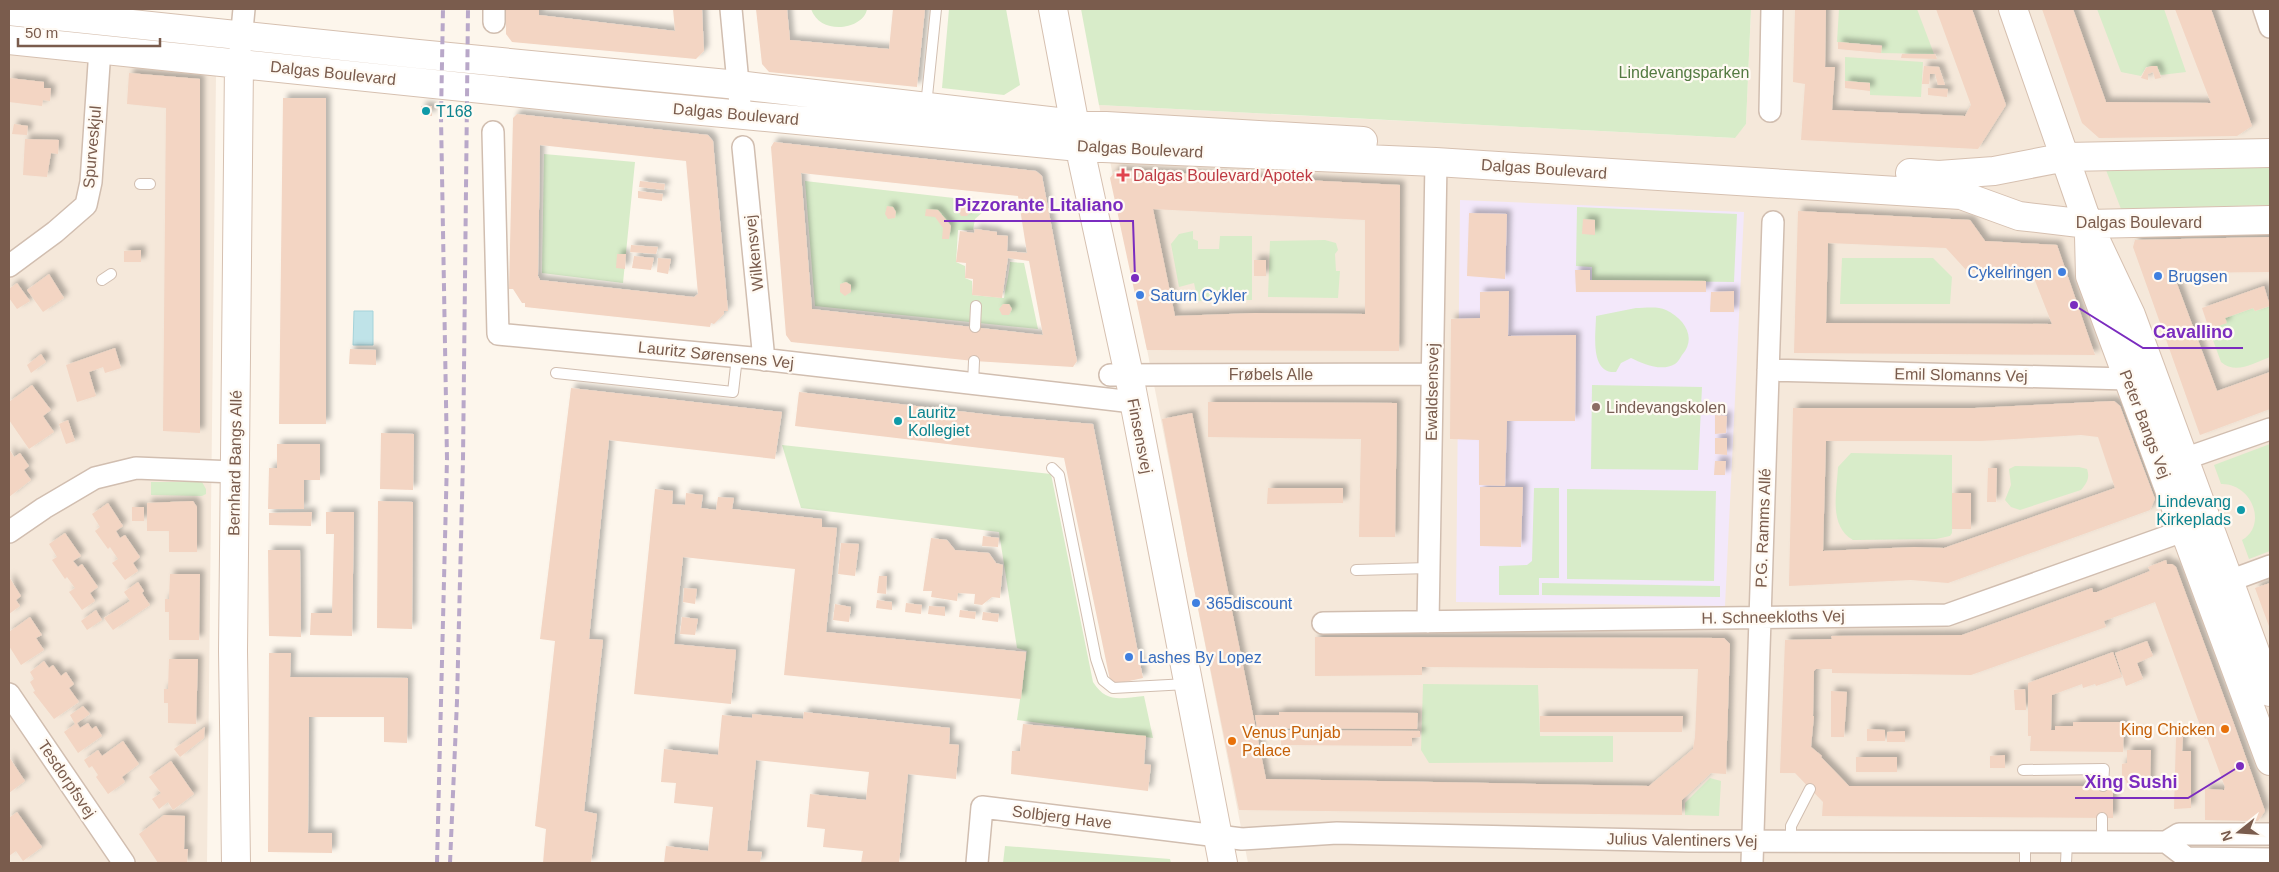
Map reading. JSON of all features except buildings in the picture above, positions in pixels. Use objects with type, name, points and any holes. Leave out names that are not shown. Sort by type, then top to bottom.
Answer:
[{"type":"street","points":[[731,9],[741,115]]},
{"type":"street","name":"Finsensvej","points":[[1036,9],[1068,135],[1122,388],[1208,836],[1223,863]]},
{"type":"street","name":"Finsensvej","points":[[1053,9],[1068,135]]},
{"type":"street","points":[[1770,111],[1772,9]]},
{"type":"street","name":"Peter Bangs Vej","points":[[2014,9],[2088,224],[2131,316],[2141,377],[2218,585],[2270,761]]},
{"type":"street","points":[[2264,9],[2270,26]]},
{"type":"street","name":"Dalgas Boulevard","points":[[9,11],[102,20],[243,22],[926,107],[1068,135]]},
{"type":"street","name":"Spurveskjul","points":[[9,266],[56,232],[86,205],[91,182],[102,20]]},
{"type":"street","points":[[239,63],[243,22]]},
{"type":"street","name":"Dalgas Boulevard","points":[[9,40],[741,115],[1068,135],[1106,126],[1961,195],[2019,216],[2088,224],[2270,220]]},
{"type":"street","name":"Bernhard Bangs Allé","points":[[236,863],[233,651],[239,63]]},
{"type":"street","name":"Lauritz Sørensens Vej","points":[[493,132],[498,334],[737,357],[973,384],[1122,388]]},
{"type":"street","name":"Wilkensvej","points":[[743,147],[764,360]]},
{"type":"street","name":"Dalgas Boulevard","points":[[1436,154],[1939,175],[1994,171],[2066,157],[2270,153]]},
{"type":"street","name":"Ewaldsensvej","points":[[1428,622],[1436,154]]},
{"type":"street","name":"P.G. Ramms Allé","points":[[1752,863],[1773,222]]},
{"type":"street","name":"Emil Slomanns Vej","points":[[1768,370],[2141,377]]},
{"type":"street","name":"Frøbels Alle","points":[[1122,388],[1431,374]]},
{"type":"street","points":[[2173,463],[2270,429]]},
{"type":"street","points":[[9,532],[61,497],[102,476],[136,468],[234,472]]},
{"type":"street","name":"H. Schneekloths Vej","points":[[1323,623],[1947,615],[2196,526]]},
{"type":"street","points":[[2218,585],[2270,566]]},
{"type":"street","name":"Peter Bangs Vej","points":[[2218,585],[2270,692]]},
{"type":"street","name":"Tesdorpfsvej","points":[[9,694],[124,863]]},
{"type":"street","name":"Solbjerg Have","points":[[976,863],[982,807],[1208,836]]},
{"type":"street","name":"Julius Valentiners Vej","points":[[1208,836],[1242,839],[1337,833],[1791,842],[2166,842],[2179,834],[2270,834]]},
{"type":"street","name":"Finsensvej","points":[[1204,863],[1208,836]]},
{"type":"street","points":[[2166,842],[2187,858],[2270,859]]},
{"type":"lane","points":[[926,107],[936,9]]},
{"type":"lane","points":[[102,280],[112,274]]},
{"type":"lane","points":[[975,327],[976,306]]},
{"type":"lane","points":[[556,373],[733,392],[737,357]]},
{"type":"lane","points":[[973,384],[974,361]]},
{"type":"lane","points":[[1052,468],[1058,475],[1102,680],[1113,688],[1180,685]]},
{"type":"lane","points":[[1356,570],[1429,568]]},
{"type":"lane","points":[[2023,770],[2104,769],[2103,786]]},
{"type":"lane","points":[[1791,842],[1791,826],[1810,789]]},
{"type":"lane","points":[[2102,818],[2102,842]]},
{"type":"lane","points":[[2066,863],[2067,841]]},
{"type":"lane","points":[[2025,863],[2026,842]]},
{"type":"shaded area","points":[[1751,9],[2270,9],[2270,863],[1248,863],[1099,105],[1734,138],[1746,124]]},
{"type":"shaded area","points":[[9,51],[216,75],[207,863],[9,863]]},
{"type":"shaded area","name":"Lindevangskolen","points":[[1460,200],[1744,212],[1725,606],[1456,602]]},
{"type":"green space","points":[[811,9],[867,9],[864,16],[851,25],[832,27],[816,18]]},
{"type":"green space","points":[[949,9],[1006,9],[1020,85],[1004,95],[942,88]]},
{"type":"green space","name":"Lindevangsparken","points":[[1081,9],[1751,9],[1746,124],[1735,138],[1099,105]]},
{"type":"green space","points":[[1839,9],[1917,9],[1934,54],[1881,53],[1882,45],[1837,42]]},
{"type":"green space","points":[[2097,9],[2164,9],[2186,72],[2161,75],[2156,66],[2146,67],[2141,76],[2121,72]]},
{"type":"green space","points":[[1845,57],[1923,62],[1921,97],[1870,95],[1870,83],[1845,81]]},
{"type":"green space","points":[[544,154],[635,162],[623,283],[542,273]]},
{"type":"green space","points":[[2270,164],[2270,205],[2121,209],[2106,170],[2117,167]]},
{"type":"green space","points":[[805,181],[980,201],[983,212],[975,219],[973,230],[958,230],[956,262],[965,266],[965,278],[972,281],[972,295],[1004,298],[1010,262],[1024,263],[1038,329],[815,306]]},
{"type":"green space","points":[[1577,207],[1737,214],[1734,282],[1592,280],[1592,267],[1576,266]]},
{"type":"green space","points":[[1193,231],[1193,239],[1198,241],[1198,249],[1219,249],[1220,236],[1252,236],[1252,300],[1198,301],[1194,283],[1179,287],[1171,244],[1179,234]]},
{"type":"green space","points":[[1325,240],[1336,243],[1338,250],[1335,254],[1336,271],[1340,271],[1338,298],[1268,297],[1270,241]]},
{"type":"green space","points":[[1842,258],[1933,258],[1952,277],[1950,304],[1840,304]]},
{"type":"green space","points":[[2270,306],[2270,357],[2239,368],[2227,366],[2221,362],[2209,329],[2226,323],[2225,318],[2253,308],[2255,311]]},
{"type":"green space","points":[[1636,308],[1663,309],[1679,318],[1687,329],[1689,336],[1686,349],[1677,362],[1670,366],[1653,366],[1631,358],[1621,363],[1616,372],[1607,371],[1601,366],[1596,351],[1596,316]]},
{"type":"green space","points":[[1592,385],[1702,387],[1698,470],[1591,469]]},
{"type":"green space","points":[[2270,444],[2270,551],[2249,559],[2242,540],[2250,533],[2254,525],[2255,515],[2253,506],[2241,490],[2221,484],[2214,465]]},
{"type":"green space","points":[[782,445],[1051,474],[1093,682],[1098,689],[1109,697],[1144,696],[1153,738],[1017,720],[1027,651],[1017,648],[999,532],[801,508]]},
{"type":"green space","points":[[1851,453],[1952,455],[1952,533],[1950,536],[1936,539],[1853,540],[1845,534],[1837,517],[1836,487],[1838,467]]},
{"type":"green space","points":[[2015,466],[2079,467],[2087,469],[2088,478],[2081,490],[2020,510],[2011,507],[2005,500],[2011,485],[2009,469]]},
{"type":"green space","points":[[151,482],[202,482],[206,489],[206,494],[202,496],[151,495]]},
{"type":"green space","points":[[1534,488],[1559,488],[1559,578],[1539,578],[1539,595],[1499,595],[1499,566],[1527,565],[1532,561]]},
{"type":"green space","points":[[1567,489],[1716,491],[1714,581],[1567,579]]},
{"type":"green space","points":[[1542,583],[1720,586],[1720,597],[1542,595]]},
{"type":"green space","points":[[1423,684],[1538,685],[1540,736],[1613,736],[1613,762],[1429,763],[1421,750]]},
{"type":"green space","points":[[1710,778],[1721,781],[1719,816],[1685,815],[1685,803]]},
{"type":"green space","points":[[1005,846],[1170,859],[1171,863],[1003,863]]},
{"type":"water","points":[[354,311],[373,311],[373,345],[353,345]]},
{"type":"railway","points":[[437,863],[447,459],[441,117],[443,9]]},
{"type":"railway","points":[[450,863],[457,701],[463,459],[468,9]]},
{"type":"place","name":"T168","points":[[426,111]]},
{"type":"place","name":"Dalgas Boulevard Apotek","points":[[1123,175]]},
{"type":"place","name":"Cykelringen","points":[[2062,272]]},
{"type":"place","name":"Brugsen","points":[[2158,276]]},
{"type":"place","name":"Pizzorante Litaliano","points":[[1135,278]]},
{"type":"place","name":"Saturn Cykler","points":[[1140,295]]},
{"type":"place","name":"Cavallino","points":[[2074,305]]},
{"type":"place","name":"Lindevangskolen","points":[[1596,407]]},
{"type":"place","name":"Lauritz Kollegiet","points":[[898,421]]},
{"type":"place","name":"Lindevang Kirkeplads","points":[[2241,510]]},
{"type":"place","name":"365discount","points":[[1196,603]]},
{"type":"place","name":"Lashes By Lopez","points":[[1129,657]]},
{"type":"place","name":"King Chicken","points":[[2225,729]]},
{"type":"place","name":"Venus Punjab Palace","points":[[1232,741]]},
{"type":"place","name":"Xing Sushi","points":[[2240,766]]}]
